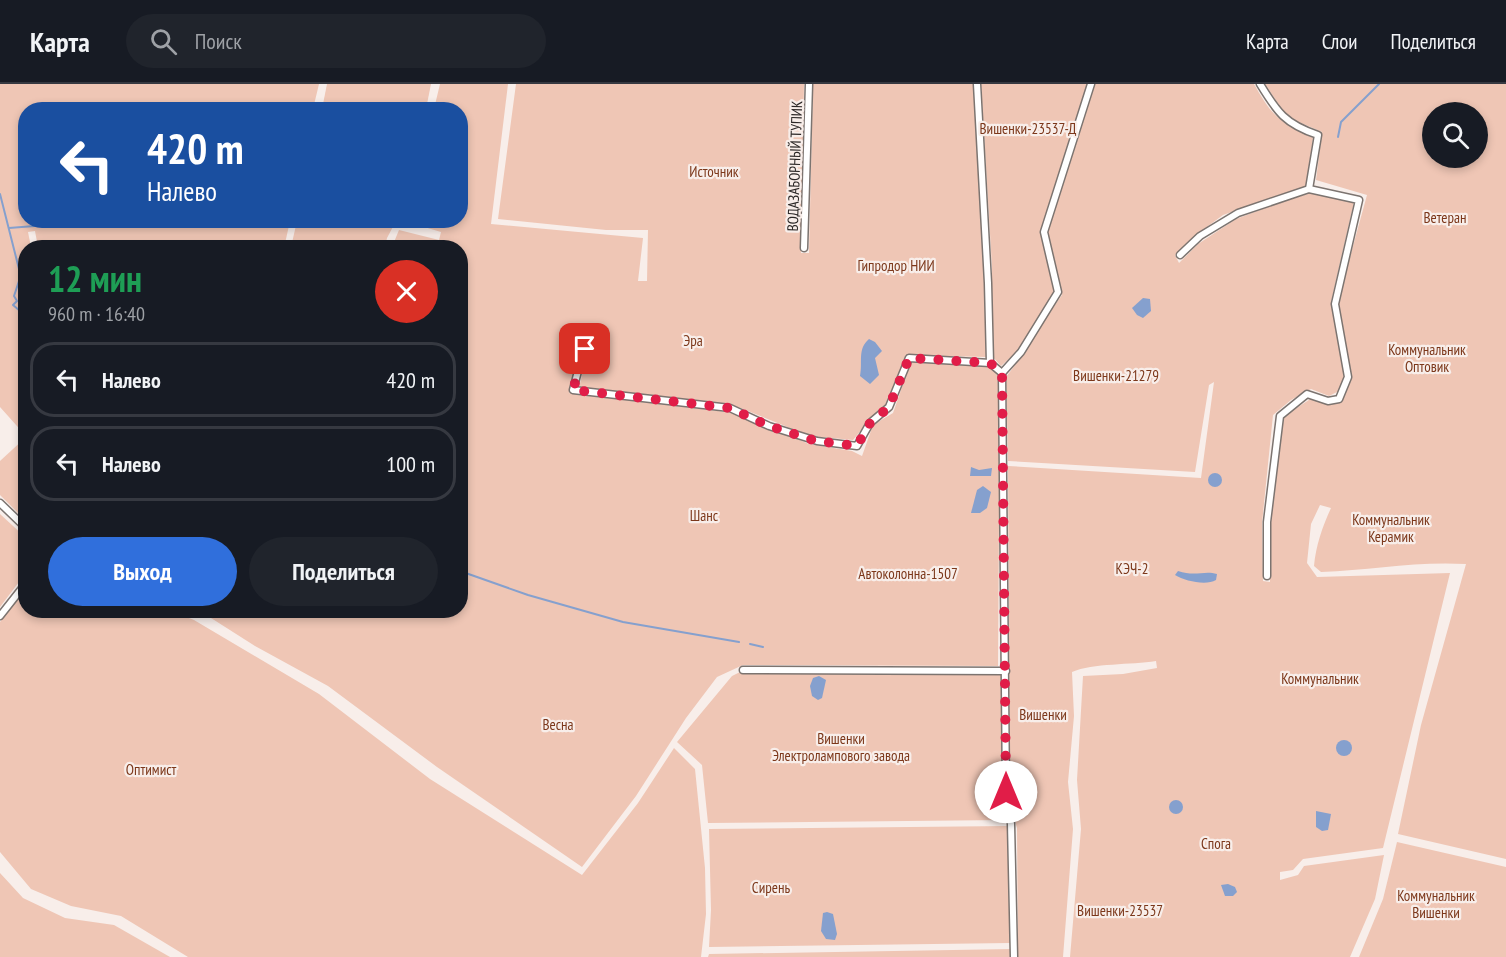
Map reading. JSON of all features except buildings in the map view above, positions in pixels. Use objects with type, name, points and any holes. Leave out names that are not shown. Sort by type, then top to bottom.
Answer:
[{"type":"street","name":"ВОДАЗАБОРНЫЙ ТУПИК","points":[[804,248],[809,84]]},
{"type":"street","points":[[977,84],[990,363]]},
{"type":"street","points":[[1014,957],[1011,824],[1006,792],[1002,373],[1022,352],[1058,292],[1044,232],[1092,84]]},
{"type":"street","points":[[1260,84],[1273,108],[1285,120],[1318,135],[1309,189]]},
{"type":"street","points":[[1180,255],[1200,236],[1239,213],[1309,189],[1359,200],[1335,304],[1348,377],[1339,399],[1328,401],[1307,394],[1280,416],[1267,522],[1267,576]]},
{"type":"street","points":[[588,333],[573,390],[730,408],[769,426],[816,441],[857,446],[870,423],[889,407],[909,358],[990,363],[1002,373]]},
{"type":"street","points":[[0,503],[18,520]]},
{"type":"street","points":[[0,616],[18,593]]},
{"type":"street","points":[[743,670],[1006,670]]},
{"type":"green space","points":[[0,84],[319,84],[315,102],[18,102],[18,228],[288,228],[286,240],[37,240],[35,231],[28,232],[30,240],[18,240],[18,427],[0,407]]},
{"type":"green space","points":[[327,84],[431,84],[427,102],[323,102]]},
{"type":"green space","points":[[440,84],[508,84],[491,224],[643,238],[638,281],[647,281],[648,230],[606,230],[498,219],[516,84],[804,84],[801,253],[809,253],[813,84],[974,84],[985,278],[986,357],[906,355],[884,408],[870,418],[853,440],[810,436],[738,407],[579,388],[592,331],[587,331],[569,393],[734,413],[809,444],[852,451],[862,456],[873,425],[893,413],[911,361],[990,366],[1000,378],[998,666],[743,665],[717,677],[686,718],[636,796],[582,867],[437,767],[328,686],[255,646],[211,618],[468,618],[468,240],[439,240],[441,232],[428,228],[468,228],[468,102],[436,102]]},
{"type":"green space","name":"Вишенки-23537-Д","points":[[981,84],[1089,84],[1040,232],[1055,290],[1020,349],[1001,366],[991,355],[992,267]]},
{"type":"green space","points":[[1094,84],[1254,84],[1272,112],[1292,127],[1313,138],[1306,186],[1223,215],[1196,235],[1175,255],[1179,263],[1198,244],[1236,219],[1311,193],[1354,202],[1331,302],[1344,376],[1339,391],[1329,396],[1311,389],[1291,400],[1273,415],[1262,523],[1263,581],[1270,582],[1270,514],[1281,418],[1312,398],[1331,404],[1340,401],[1351,378],[1338,301],[1367,195],[1316,180],[1322,132],[1287,117],[1265,84],[1506,84],[1506,859],[1398,834],[1421,725],[1466,564],[1448,563],[1321,572],[1314,566],[1315,558],[1331,508],[1320,505],[1311,524],[1307,563],[1317,577],[1450,573],[1383,848],[1303,859],[1293,870],[1280,872],[1280,880],[1298,875],[1304,866],[1384,855],[1375,899],[1350,957],[1070,957],[1081,829],[1077,780],[1083,676],[1123,674],[1157,668],[1156,661],[1101,666],[1072,672],[1074,716],[1068,782],[1073,829],[1063,957],[1018,957],[1017,828],[1010,805],[1008,466],[1201,478],[1214,382],[1209,385],[1195,472],[1008,461],[1006,377],[1062,295],[1047,234]]},
{"type":"green space","points":[[295,228],[392,228],[387,240],[293,240]]},
{"type":"green space","points":[[399,230],[439,240],[395,240]]},
{"type":"green space","points":[[18,444],[18,513],[0,495],[0,461]]},
{"type":"green space","points":[[0,514],[18,531],[18,583],[0,607]]},
{"type":"green space","name":"Оптимист","points":[[18,598],[18,618],[189,618],[194,620],[319,694],[430,779],[582,875],[638,803],[674,748],[695,769],[705,868],[706,914],[701,957],[188,957],[121,916],[71,906],[31,889],[0,852],[0,622]]},
{"type":"green space","name":"Вишенки Электролампового завода","points":[[742,671],[1002,673],[1004,820],[708,823],[702,765],[677,742],[732,676]]},
{"type":"green space","name":"Сирень","points":[[1009,826],[1010,943],[709,947],[711,910],[709,829]]},
{"type":"green space","name":"Коммунальник Вишенки","points":[[1397,842],[1506,867],[1506,957],[1359,957],[1383,899]]},
{"type":"green space","points":[[0,873],[23,898],[65,918],[114,925],[170,957],[0,957]]},
{"type":"green space","points":[[1012,949],[1012,957],[708,957],[709,954]]},
{"type":"water","points":[[1143,298],[1150,299],[1151,311],[1143,318],[1137,315],[1132,308]]},
{"type":"water","points":[[869,339],[875,342],[882,351],[875,358],[879,375],[870,384],[860,376],[862,351]]},
{"type":"water","points":[[971,467],[979,470],[992,468],[991,476],[970,476]]},
{"type":"water","points":[[1215,473],[1220,475],[1222,480],[1220,485],[1215,487],[1210,485],[1208,480],[1210,475]]},
{"type":"water","points":[[983,486],[991,492],[987,508],[980,513],[971,513],[977,490]]},
{"type":"water","points":[[1178,571],[1217,574],[1216,580],[1201,583],[1175,575]]},
{"type":"water","points":[[819,676],[826,680],[822,698],[818,700],[812,696],[810,686],[813,678]]},
{"type":"water","points":[[1344,740],[1352,748],[1344,756],[1336,748]]},
{"type":"water","points":[[1173,800],[1179,800],[1183,807],[1179,814],[1173,814],[1169,810],[1169,804]]},
{"type":"water","points":[[1316,811],[1331,814],[1328,830],[1322,831],[1316,827]]},
{"type":"water","points":[[1228,884],[1235,887],[1237,892],[1233,896],[1225,896],[1221,885]]},
{"type":"water","points":[[823,913],[833,914],[837,934],[835,940],[826,939],[821,931]]},
{"type":"waterway","points":[[1338,137],[1341,122],[1379,84]]},
{"type":"waterway","points":[[0,194],[18,265]]},
{"type":"waterway","points":[[9,228],[18,227]]},
{"type":"waterway","points":[[18,284],[14,296],[17,301],[13,305],[18,309]]},
{"type":"waterway","points":[[468,574],[528,595],[623,622],[739,642]]},
{"type":"waterway","points":[[750,644],[763,647]]},
{"type":"route","points":[[585,349],[573,390],[730,408],[769,426],[816,441],[857,446],[870,423],[889,407],[909,358],[990,363],[1002,373],[1006,792]]},
{"type":"park label","name":"Источник","points":[[714,172]]},
{"type":"park label","name":"Ветеран","points":[[1445,218]]},
{"type":"park label","name":"Гипродор НИИ","points":[[896,266]]},
{"type":"park label","name":"Эра","points":[[693,341]]},
{"type":"park label","name":"Коммунальник Оптовик","points":[[1427,358]]},
{"type":"park label","name":"Вишенки-21279","points":[[1116,376]]},
{"type":"park label","name":"Шанс","points":[[704,516]]},
{"type":"park label","name":"Коммунальник Керамик","points":[[1391,528]]},
{"type":"park label","name":"КЭЧ-2","points":[[1132,569]]},
{"type":"park label","name":"Автоколонна-1507","points":[[908,574]]},
{"type":"park label","name":"Коммунальник","points":[[1320,679]]},
{"type":"park label","name":"Вишенки","points":[[1043,715]]},
{"type":"park label","name":"Весна","points":[[558,725]]},
{"type":"park label","name":"Спога","points":[[1216,844]]},
{"type":"park label","name":"Вишенки-23537","points":[[1120,911]]}]
